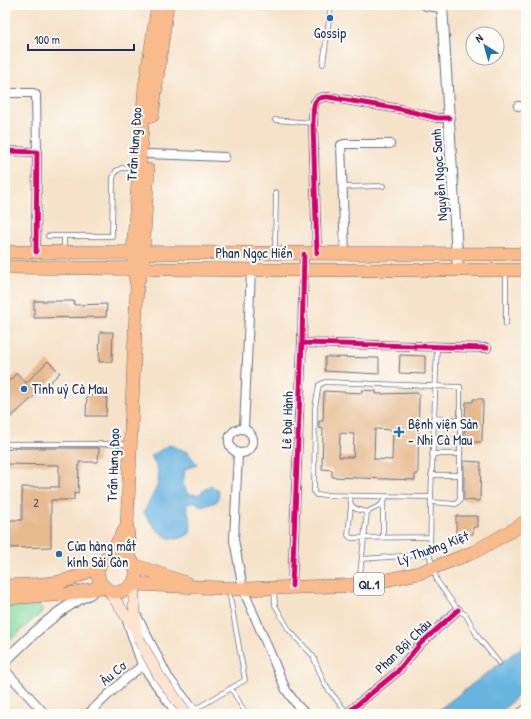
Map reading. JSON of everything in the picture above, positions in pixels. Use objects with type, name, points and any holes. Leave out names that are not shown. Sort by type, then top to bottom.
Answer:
[{"type":"main road","name":"Trần Hưng Đạo","points":[[138,252],[149,154],[145,86],[158,5]]},
{"type":"main road","name":"Trần Hưng Đạo","points":[[132,562],[127,526],[138,268],[140,168],[167,5]]},
{"type":"main road","name":"Phan Ngọc Hiển","points":[[5,252],[526,254]]},
{"type":"main road","name":"Phan Ngọc Hiển","points":[[5,267],[251,270],[526,270]]},
{"type":"main road","name":"Lý Thường Kiệt","points":[[133,584],[243,589],[292,586],[358,585],[419,573],[433,568],[474,552],[526,521]]},
{"type":"main road","name":"Trần Hưng Đạo","points":[[105,559],[127,526]]},
{"type":"main road","name":"QL.1","points":[[105,559],[121,554],[132,562]]},
{"type":"main road","points":[[5,586],[64,582],[90,571],[105,559]]},
{"type":"main road","points":[[105,559],[97,575],[106,589],[131,616],[138,635],[159,676],[192,713]]},
{"type":"main road","name":"Lý Thường Kiệt","points":[[132,562],[199,588]]},
{"type":"main road","points":[[131,616],[133,584],[136,578],[132,562]]},
{"type":"main road","name":"QL.1","points":[[5,598],[69,594],[106,589],[114,592],[124,591],[133,584]]},
{"type":"street","points":[[426,5],[443,6]]},
{"type":"street","points":[[524,5],[526,9]]},
{"type":"street","name":"Nguyễn Ngọc Sanh","points":[[443,6],[458,271]]},
{"type":"street","points":[[5,93],[33,93],[36,95],[36,252]]},
{"type":"street","points":[[317,253],[313,123],[315,102],[322,97],[400,109],[436,118],[449,118]]},
{"type":"street","points":[[345,254],[341,146],[344,144],[390,144]]},
{"type":"street","points":[[5,151],[37,152]]},
{"type":"street","points":[[149,154],[225,157]]},
{"type":"street","name":"Lê Đại Hành","points":[[292,586],[302,343],[304,254]]},
{"type":"street","points":[[244,429],[251,270]]},
{"type":"street","points":[[302,343],[487,348]]},
{"type":"street","points":[[244,429],[251,433],[254,442],[249,450],[238,453],[229,445],[230,436],[235,430],[244,429]]},
{"type":"street","points":[[238,453],[234,540],[243,589],[286,690],[306,714]]},
{"type":"street","points":[[5,661],[66,606],[106,589]]},
{"type":"street","name":"Phan Bội Châu","points":[[347,714],[397,672],[420,644],[458,610]]},
{"type":"street","points":[[131,616],[192,713]]},
{"type":"street","points":[[131,616],[132,640],[142,665],[177,714]]},
{"type":"street","name":"Âu Cơ","points":[[88,714],[125,679],[156,654]]},
{"type":"street","points":[[5,670],[45,714]]},
{"type":"street","points":[[519,714],[526,708]]},
{"type":"lane","points":[[323,64],[331,5]]},
{"type":"lane","points":[[275,120],[313,123]]},
{"type":"lane","points":[[48,236],[112,236],[114,178],[116,171],[122,168],[140,168]]},
{"type":"lane","points":[[343,187],[383,186]]},
{"type":"lane","points":[[275,253],[276,192]]},
{"type":"lane","points":[[64,236],[64,252]]},
{"type":"lane","points":[[506,271],[506,324]]},
{"type":"lane","points":[[437,346],[433,418],[430,554],[437,581],[458,610],[466,615],[478,636],[499,663]]},
{"type":"lane","points":[[324,382],[460,387],[461,420],[460,500],[458,503],[431,499],[318,496],[314,492],[315,407],[319,385],[324,382]]},
{"type":"lane","points":[[433,418],[461,420]]},
{"type":"lane","points":[[433,437],[460,440]]},
{"type":"lane","points":[[5,444],[130,444]]},
{"type":"lane","points":[[432,454],[460,454]]},
{"type":"lane","points":[[432,475],[460,475]]},
{"type":"lane","points":[[350,497],[351,505],[348,535],[351,538],[364,539],[430,536]]},
{"type":"lane","points":[[383,538],[383,503],[386,497]]},
{"type":"lane","points":[[351,505],[356,509],[367,512],[383,503]]},
{"type":"lane","points":[[358,585],[367,512]]},
{"type":"lane","points":[[362,559],[430,554]]},
{"type":"lane","points":[[274,587],[275,605],[278,612],[289,630],[313,656],[325,685],[347,714]]},
{"type":"lane","points":[[192,713],[245,680],[228,588]]},
{"type":"lane","points":[[231,688],[246,714]]},
{"type":"green space","points":[[34,604],[44,610],[5,645],[5,605]]},
{"type":"water","points":[[169,445],[188,452],[197,465],[185,469],[183,484],[188,494],[198,495],[211,485],[218,490],[219,496],[216,502],[202,507],[196,502],[186,504],[191,524],[190,533],[176,539],[170,538],[158,531],[144,513],[155,491],[158,479],[156,465],[151,456]]},
{"type":"water","points":[[526,644],[526,688],[499,714],[433,714]]},
{"type":"building","points":[[34,301],[74,301],[74,305],[107,304],[106,317],[34,318]]},
{"type":"building","points":[[100,332],[113,332],[112,362],[99,362]]},
{"type":"building","points":[[400,355],[425,356],[425,374],[399,373]]},
{"type":"building","points":[[325,357],[379,358],[379,374],[325,371]]},
{"type":"building","name":"Tỉnh uỷ Cà Mau","points":[[48,361],[60,373],[10,418],[5,413],[5,385],[17,373],[26,383]]},
{"type":"building","points":[[362,390],[376,391],[376,394],[419,393],[418,474],[415,474],[415,480],[332,477],[332,470],[322,469],[323,429],[319,428],[319,421],[323,421],[324,391],[362,393]],"holes":[[[375,429],[393,430],[392,460],[374,459]],[[340,433],[354,434],[353,457],[339,457]]]},
{"type":"building","points":[[87,395],[107,396],[106,416],[86,416]]},
{"type":"building","points":[[473,399],[483,399],[482,442],[471,442],[472,438],[464,438],[466,402],[473,402]]},
{"type":"building","points":[[12,448],[99,448],[98,462],[79,462],[78,494],[74,493],[74,500],[51,500],[51,547],[5,548],[5,520],[22,520],[22,487],[59,487],[59,465],[5,464],[5,450]]},
{"type":"building","points":[[464,461],[481,462],[480,501],[464,500]]},
{"type":"building","points":[[456,516],[478,516],[478,527],[473,527],[473,534],[456,534]]},
{"type":"cycle path","points":[[317,253],[313,123],[313,109],[316,101],[322,97],[328,97],[400,109],[437,118],[449,118]]},
{"type":"cycle path","points":[[5,151],[37,152],[36,252]]},
{"type":"cycle path","points":[[292,586],[302,343],[304,254]]},
{"type":"cycle path","points":[[302,343],[487,348]]},
{"type":"cycle path","points":[[346,714],[397,672],[420,644],[458,610]]},
{"type":"place","name":"Gossip","points":[[330,18]]},
{"type":"place","name":"Tỉnh uỷ Cà Mau","points":[[24,389]]},
{"type":"place","name":"Bệnh viện Sản - Nhi Cà Mau","points":[[399,432]]},
{"type":"place","name":"Cửa hàng mắt kính Sài Gòn","points":[[59,554]]}]
